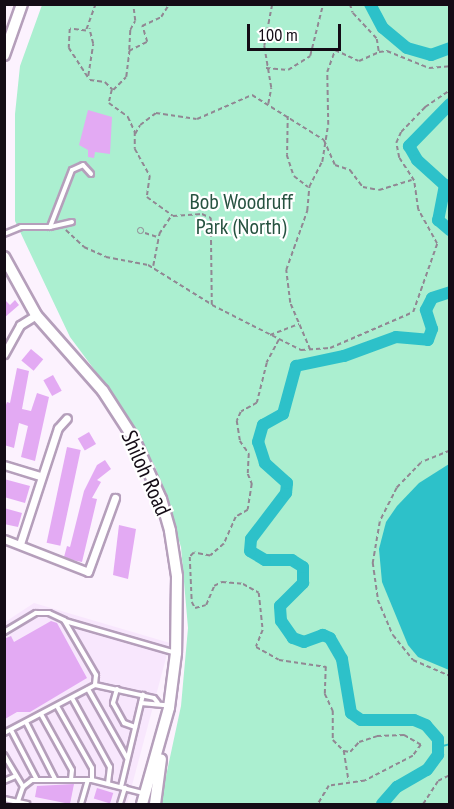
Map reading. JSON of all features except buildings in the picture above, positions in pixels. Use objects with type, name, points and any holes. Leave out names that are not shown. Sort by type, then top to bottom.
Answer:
[{"type":"main road","points":[[4,55],[22,4]]},
{"type":"main road","name":"Shiloh Road","points":[[4,257],[36,315],[103,391],[148,466],[161,500],[175,558],[176,653],[170,706],[144,799]]},
{"type":"main road","name":"Shiloh Road","points":[[155,804],[164,726]]},
{"type":"street","points":[[4,354],[20,325],[36,315]]},
{"type":"street","points":[[20,544],[40,476],[58,428],[67,418]]},
{"type":"street","points":[[4,465],[40,476]]},
{"type":"street","points":[[4,539],[20,544],[49,560],[88,572],[115,498]]},
{"type":"lane","points":[[50,227],[72,170],[83,165],[91,174]]},
{"type":"lane","points":[[4,234],[21,227],[50,227],[72,222]]},
{"type":"lane","points":[[4,632],[36,613],[50,613],[64,621],[176,653]]},
{"type":"lane","points":[[64,621],[96,675],[95,685]]},
{"type":"lane","points":[[4,733],[95,685],[143,695],[170,706]]},
{"type":"lane","points":[[88,689],[127,759]]},
{"type":"lane","points":[[117,689],[113,703],[124,723],[135,727]]},
{"type":"lane","points":[[120,804],[127,759],[143,695]]},
{"type":"lane","points":[[72,698],[110,767],[108,784]]},
{"type":"lane","points":[[141,703],[158,703]]},
{"type":"lane","points":[[57,706],[92,768],[81,804]]},
{"type":"lane","points":[[41,714],[72,770],[71,779]]},
{"type":"lane","points":[[26,722],[55,779]]},
{"type":"lane","points":[[11,730],[37,780]]},
{"type":"lane","points":[[4,755],[22,787],[17,803]]},
{"type":"lane","points":[[4,781],[16,776]]},
{"type":"lane","points":[[22,787],[37,780],[90,780],[123,787],[144,799]]},
{"type":"lane","points":[[4,799],[27,804]]},
{"type":"path","points":[[88,77],[93,44],[89,28],[96,4]]},
{"type":"path","points":[[112,90],[118,89],[126,77],[130,30],[135,21],[133,4]]},
{"type":"path","points":[[129,51],[146,44],[142,26],[161,17],[168,4]]},
{"type":"path","points":[[268,104],[271,88],[264,46],[272,4]]},
{"type":"path","points":[[266,68],[288,70],[310,56],[323,4]]},
{"type":"path","points":[[350,4],[353,13],[377,39],[379,52]]},
{"type":"path","points":[[89,28],[82,31],[74,28],[68,33],[70,53],[88,77],[95,82],[105,82],[112,90]]},
{"type":"path","points":[[310,350],[290,303],[286,270],[307,211],[309,187],[322,162],[328,125],[327,72],[335,50],[359,61],[387,51],[429,68],[450,66]]},
{"type":"path","points":[[112,90],[109,103],[128,117],[135,134],[135,148],[150,176],[147,197],[172,215],[202,214],[211,218],[212,305]]},
{"type":"path","points":[[63,225],[84,247],[106,257],[153,268],[212,305],[279,340],[310,350],[338,345],[413,312],[437,244],[418,210],[414,181],[399,158],[396,143],[401,132],[425,107],[450,90]]},
{"type":"path","points":[[135,134],[140,125],[156,114],[198,119],[252,95],[324,140],[335,165],[350,170],[363,188],[380,190],[411,180]]},
{"type":"path","points":[[288,116],[287,155],[294,176],[309,187]]},
{"type":"path","points":[[153,268],[158,237],[172,215]]},
{"type":"path","points":[[143,233],[158,237]]},
{"type":"path","points":[[269,335],[300,324]]},
{"type":"path","points":[[279,340],[267,363],[257,403],[241,412],[237,421],[240,441],[249,454],[248,474],[252,484],[248,510],[236,517],[224,544],[210,556],[194,553],[190,557],[192,602],[195,608],[206,605],[214,586],[222,582],[243,584],[259,593],[263,630],[256,647],[279,660],[326,667],[325,694],[333,711],[333,740],[344,751],[350,752],[359,742],[377,736],[404,735],[420,745],[419,751],[401,763],[365,781],[330,786],[318,804]]},
{"type":"path","points":[[450,451],[421,463],[397,488],[380,522],[373,563],[378,600],[393,635],[413,660],[450,676]]},
{"type":"path","points":[[344,751],[349,782]]},
{"type":"path","points":[[423,804],[438,781],[450,775]]},
{"type":"shaded area","points":[[34,603],[170,643],[127,804],[5,804],[5,622]]},
{"type":"green space","name":"Bob Woodruff Park (North)","points":[[42,5],[449,5],[449,804],[160,804],[181,706],[188,628],[181,547],[155,466],[111,392],[70,337],[15,221],[15,114],[20,66]]},
{"type":"water","points":[[449,464],[449,670],[418,657],[408,645],[382,582],[379,549],[386,522],[397,506],[419,483]]},
{"type":"waterway","points":[[370,4],[383,28],[407,48],[431,55],[450,48]]},
{"type":"waterway","points":[[450,104],[409,146],[417,160],[445,185],[438,220],[450,230]]},
{"type":"waterway","points":[[382,804],[397,787],[427,770],[438,755],[438,739],[426,725],[414,720],[361,720],[351,713],[342,659],[330,638],[323,635],[304,642],[293,638],[281,621],[280,606],[303,583],[303,567],[292,560],[265,560],[250,551],[251,539],[286,493],[287,483],[265,463],[258,442],[263,425],[283,414],[296,366],[344,356],[396,337],[428,340],[432,329],[426,310],[432,298],[450,292]]},
{"type":"waterway","points":[[439,747],[450,744]]}]
